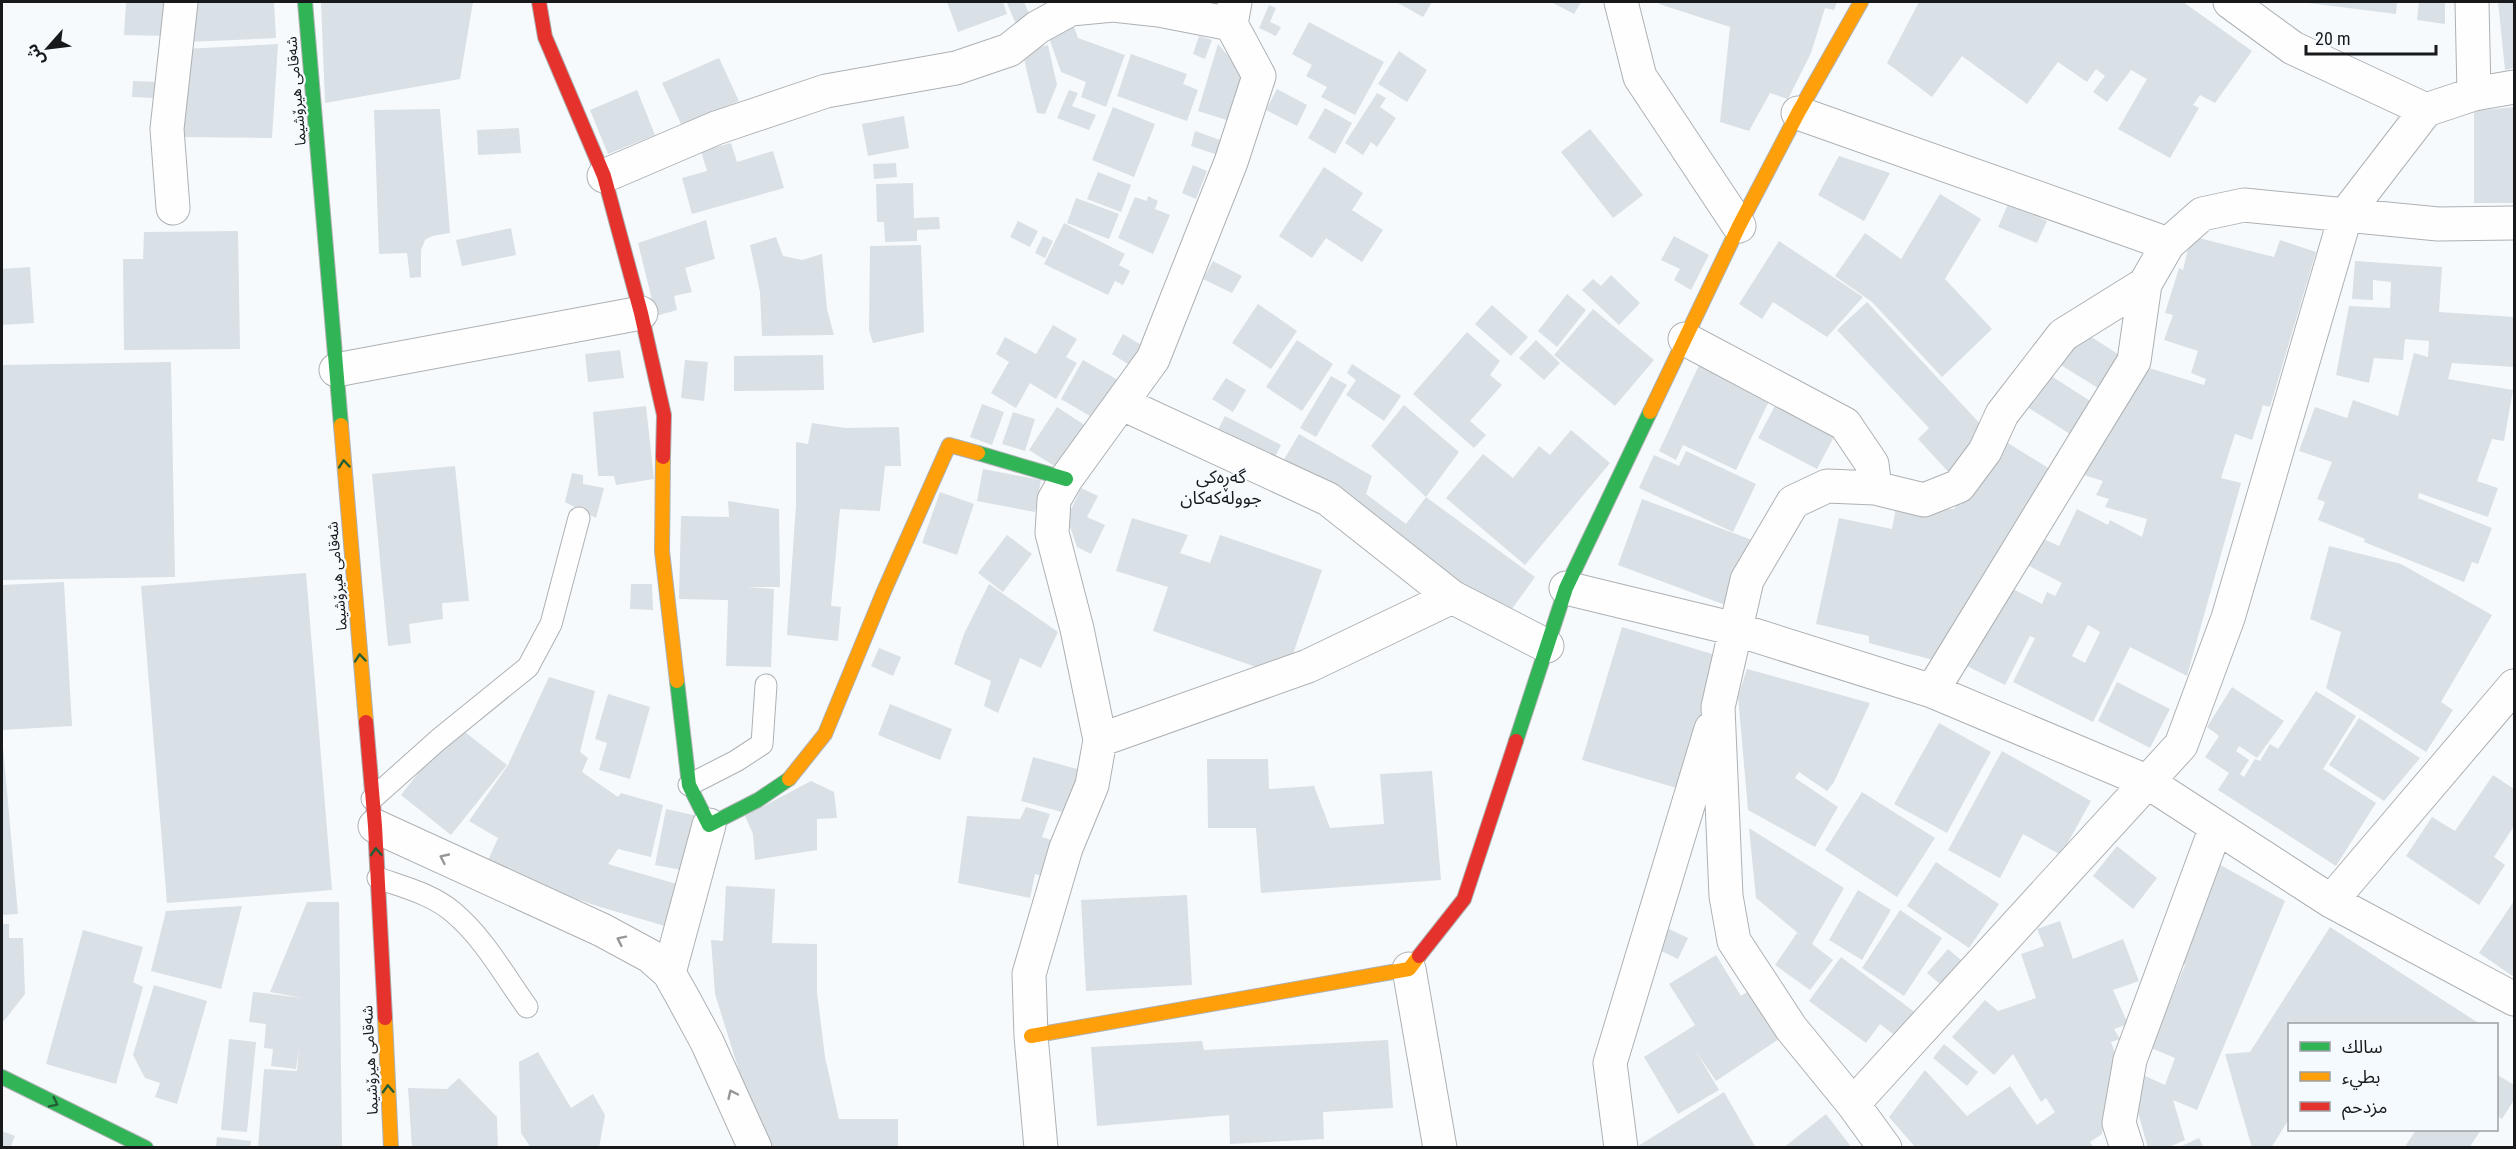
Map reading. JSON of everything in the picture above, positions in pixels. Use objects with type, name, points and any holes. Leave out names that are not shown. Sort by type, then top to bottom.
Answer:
[{"type":"street","points":[[173,208],[167,129],[181,2]]},
{"type":"street","name":"شەقامی هیرۆشیما","points":[[305,2],[374,813],[392,1148]]},
{"type":"street","points":[[539,2],[545,37],[604,176],[641,313],[664,415],[662,551],[689,785],[709,825],[669,973]]},
{"type":"street","points":[[1621,2],[1640,77],[1739,226]]},
{"type":"street","points":[[1031,1036],[1409,969],[1464,899],[1566,588],[1739,226],[1798,113],[1862,2]]},
{"type":"street","points":[[2230,2],[2293,48],[2426,110]]},
{"type":"street","points":[[2472,2],[2474,94]]},
{"type":"street","points":[[604,176],[716,128],[825,91],[956,68],[1009,50],[1038,27],[1071,9],[1113,5],[1159,10],[1233,13],[1259,76],[1227,171],[1153,359],[1065,479],[1053,500],[1052,533],[1077,629],[1100,740],[1092,785],[1066,848],[1029,974],[1031,1036],[1041,1148]]},
{"type":"street","points":[[1853,1104],[2181,745],[2228,618],[2346,214],[2426,110],[2474,94],[2514,87]]},
{"type":"street","points":[[1798,113],[2168,244]]},
{"type":"street","points":[[1932,691],[2134,361],[2145,284],[2168,244],[2202,214],[2244,205],[2438,224],[2514,223]]},
{"type":"street","points":[[1621,1148],[1610,1063],[1718,707],[1747,580],[1793,502],[1827,486],[1875,488],[1924,500],[1959,486],[1985,451],[2002,414],[2062,335],[2145,284]]},
{"type":"street","points":[[336,370],[641,313]]},
{"type":"street","points":[[1685,339],[1845,424],[1872,464],[1875,488]]},
{"type":"street","points":[[1121,403],[1328,499],[1452,597],[1546,646]]},
{"type":"street","points":[[709,825],[758,800],[793,777],[825,734],[884,591],[949,445],[1065,479]]},
{"type":"street","points":[[1566,588],[1735,629],[1932,691],[2146,782],[2331,901],[2514,999]]},
{"type":"street","points":[[1100,740],[1308,666],[1452,597]]},
{"type":"street","points":[[2331,901],[2514,686]]},
{"type":"street","points":[[1718,707],[1726,896],[1734,941],[1791,1028],[1853,1104],[1885,1148]]},
{"type":"street","points":[[374,813],[650,956],[669,973],[707,1042],[755,1148]]},
{"type":"street","points":[[2127,1148],[2119,1123],[2130,1060],[2217,827]]},
{"type":"street","points":[[1409,969],[1440,1148]]},
{"type":"street","points":[[2,1077],[146,1148]]},
{"type":"lane","points":[[374,813],[438,740],[528,667],[551,624],[579,518]]},
{"type":"lane","points":[[689,785],[736,761],[762,744],[766,685]]},
{"type":"lane","points":[[378,878],[427,896],[453,912],[481,941],[527,1007]]},
{"type":"building","points":[[126,2],[171,2],[172,36],[124,35]]},
{"type":"building","points":[[189,2],[274,2],[276,38],[188,42]]},
{"type":"building","points":[[321,2],[473,2],[460,79],[325,103]]},
{"type":"building","points":[[947,2],[1003,2],[1007,14],[958,32]]},
{"type":"building","points":[[1024,2],[1032,20],[1017,27],[1007,3]]},
{"type":"building","points":[[1396,2],[1432,2],[1423,17]]},
{"type":"building","points":[[1551,2],[1581,2],[1574,14]]},
{"type":"building","points":[[1659,2],[1837,2],[1834,10],[1825,8],[1811,53],[1788,99],[1770,93],[1749,131],[1720,122],[1730,27],[1659,4]]},
{"type":"building","points":[[1919,2],[2183,2],[2252,51],[2215,103],[2200,95],[2193,105],[2199,108],[2170,158],[2118,129],[2147,79],[2131,70],[2107,102],[2093,92],[2105,76],[2096,69],[2087,82],[2058,62],[2027,104],[1962,56],[1932,97],[1887,63]]},
{"type":"building","points":[[2300,2],[2397,2],[2396,14]]},
{"type":"building","points":[[2419,2],[2445,2],[2445,24],[2417,20]]},
{"type":"building","points":[[2498,2],[2514,2],[2514,68],[2505,70]]},
{"type":"building","points":[[1269,5],[1276,8],[1270,22],[1281,27],[1276,36],[1259,28]]},
{"type":"building","points":[[1309,22],[1384,62],[1355,115],[1321,97],[1327,87],[1306,76],[1312,65],[1292,54]]},
{"type":"building","points":[[1073,24],[1078,38],[1125,55],[1106,107],[1081,97],[1086,82],[1061,72],[1047,32]]},
{"type":"building","points":[[1199,36],[1212,40],[1205,59],[1193,54]]},
{"type":"building","points":[[278,44],[272,138],[176,137],[184,49]]},
{"type":"building","points":[[1218,44],[1246,77],[1233,122],[1198,111]]},
{"type":"building","points":[[1048,45],[1057,85],[1045,114],[1037,113],[1022,51]]},
{"type":"building","points":[[1399,51],[1427,70],[1407,102],[1378,84]]},
{"type":"building","points":[[1131,54],[1187,74],[1183,84],[1198,90],[1187,121],[1117,96]]},
{"type":"building","points":[[719,58],[739,101],[682,126],[662,83]]},
{"type":"building","points":[[133,81],[156,82],[154,98],[132,97]]},
{"type":"building","points":[[1277,89],[1307,105],[1297,126],[1266,110]]},
{"type":"building","points":[[637,90],[655,135],[608,154],[590,110]]},
{"type":"building","points":[[1069,90],[1078,93],[1072,106],[1096,115],[1089,130],[1057,118]]},
{"type":"building","points":[[1377,93],[1386,98],[1380,107],[1396,118],[1377,147],[1371,142],[1363,155],[1345,143]]},
{"type":"building","points":[[1113,107],[1155,124],[1134,177],[1092,160]]},
{"type":"building","points":[[2514,107],[2514,203],[2474,203],[2474,111]]},
{"type":"building","points":[[1325,108],[1352,123],[1335,154],[1308,138]]},
{"type":"building","points":[[440,109],[450,233],[432,236],[425,240],[421,250],[421,277],[410,278],[407,253],[379,254],[374,110]]},
{"type":"building","points":[[904,116],[909,148],[868,156],[862,124]]},
{"type":"building","points":[[519,128],[521,153],[478,155],[477,130]]},
{"type":"building","points":[[1590,129],[1643,195],[1613,218],[1561,152]]},
{"type":"building","points":[[1195,131],[1223,141],[1218,155],[1191,146]]},
{"type":"building","points":[[731,143],[737,162],[773,151],[784,188],[692,214],[682,178],[707,171],[701,151]]},
{"type":"building","points":[[1839,156],[1890,173],[1864,221],[1818,195]]},
{"type":"building","points":[[896,163],[897,177],[874,179],[873,164]]},
{"type":"building","points":[[1193,165],[1207,171],[1196,199],[1182,193]]},
{"type":"building","points":[[1324,167],[1363,193],[1352,210],[1383,230],[1362,262],[1326,238],[1312,258],[1279,236]]},
{"type":"building","points":[[1098,172],[1131,185],[1121,212],[1087,199]]},
{"type":"building","points":[[913,183],[914,218],[939,217],[940,229],[917,230],[917,241],[885,242],[884,222],[877,222],[876,184]]},
{"type":"building","points":[[1940,194],[1981,219],[1945,279],[1992,329],[1942,377],[1872,302],[1835,276],[1865,233],[1901,259]]},
{"type":"building","points":[[1148,196],[1158,201],[1155,209],[1170,215],[1153,254],[1118,238],[1135,197],[1147,201]]},
{"type":"building","points":[[1076,198],[1119,214],[1109,239],[1067,223]]},
{"type":"building","points":[[2008,204],[2047,221],[2037,243],[1998,227]]},
{"type":"building","points":[[706,220],[715,259],[685,268],[692,292],[674,296],[677,310],[656,316],[638,243]]},
{"type":"building","points":[[1018,221],[1038,231],[1030,247],[1010,237]]},
{"type":"building","points":[[1064,223],[1125,254],[1119,265],[1130,271],[1123,285],[1115,281],[1108,295],[1044,264]]},
{"type":"building","points":[[511,228],[516,255],[462,266],[456,240]]},
{"type":"building","points":[[238,231],[240,349],[124,350],[123,259],[143,259],[144,232]]},
{"type":"building","points":[[1043,236],[1053,241],[1045,258],[1035,253]]},
{"type":"building","points":[[1674,236],[1709,255],[1691,290],[1674,280],[1680,269],[1661,260]]},
{"type":"building","points":[[2191,236],[2274,257],[2280,240],[2316,252],[2270,407],[2263,405],[2252,440],[2235,434],[2221,478],[2241,483],[2187,676],[2130,647],[2093,722],[2013,682],[2035,638],[2030,636],[2005,685],[1965,665],[2013,589],[2042,604],[2047,592],[2055,596],[2062,583],[2029,566],[2042,538],[2059,546],[2077,509],[2108,525],[2110,520],[2142,537],[2147,519],[2105,507],[2109,499],[2096,495],[2103,481],[2084,475],[2102,439],[2149,368],[2204,385],[2206,379],[2191,373],[2198,351],[2164,340],[2173,315],[2165,313],[2179,268],[2183,270]],"holes":[[[2088,625],[2100,632],[2085,663],[2072,656]]]},
{"type":"building","points":[[776,237],[783,256],[802,260],[822,254],[827,309],[834,335],[762,336],[760,292],[750,245]]},
{"type":"building","points":[[1779,241],[1863,297],[1827,337],[1773,302],[1762,319],[1739,304]]},
{"type":"building","points":[[921,245],[924,332],[873,343],[869,330],[870,246]]},
{"type":"building","points":[[1213,261],[1242,276],[1232,293],[1203,279]]},
{"type":"building","points":[[2355,261],[2442,267],[2439,312],[2514,317],[2514,367],[2452,363],[2448,379],[2513,390],[2504,441],[2492,439],[2477,481],[2498,488],[2488,517],[2419,493],[2418,498],[2492,528],[2478,564],[2472,562],[2464,582],[2364,542],[2365,539],[2318,520],[2325,502],[2317,499],[2332,462],[2299,451],[2315,407],[2347,418],[2353,400],[2398,416],[2414,353],[2428,357],[2429,341],[2405,339],[2403,360],[2374,358],[2369,383],[2336,375],[2349,306],[2390,308],[2391,282],[2373,280],[2373,300],[2352,299]]},
{"type":"building","points":[[30,267],[34,323],[2,325],[2,269]]},
{"type":"building","points":[[1611,275],[1640,303],[1619,325],[1582,290],[1593,279],[1601,286]]},
{"type":"building","points":[[1567,294],[1586,310],[1557,347],[1538,331]]},
{"type":"building","points":[[1867,302],[1984,428],[1952,476],[1918,439],[1929,428],[1837,330]]},
{"type":"building","points":[[1258,304],[1297,331],[1271,369],[1232,343]]},
{"type":"building","points":[[1492,305],[1528,337],[1511,356],[1475,324]]},
{"type":"building","points":[[1593,309],[1654,360],[1615,406],[1554,355]]},
{"type":"building","points":[[1053,325],[1077,339],[1066,357],[1077,363],[1056,399],[1030,383],[1016,408],[991,393],[1009,362],[996,354],[1005,337],[1036,354]]},
{"type":"building","points":[[1467,332],[1500,361],[1490,375],[1502,385],[1470,421],[1486,435],[1474,448],[1413,394]]},
{"type":"building","points":[[1123,334],[1143,346],[1131,366],[1112,354]]},
{"type":"building","points":[[2087,334],[2127,360],[2106,393],[2056,362]]},
{"type":"building","points":[[1297,340],[1333,364],[1302,411],[1266,387]]},
{"type":"building","points":[[1536,340],[1560,363],[1544,380],[1519,358]]},
{"type":"building","points":[[620,350],[624,378],[588,382],[585,354]]},
{"type":"building","points":[[823,355],[824,390],[734,391],[734,356]]},
{"type":"building","points":[[685,360],[708,362],[704,401],[681,398]]},
{"type":"building","points":[[1083,360],[1118,380],[1095,419],[1061,399]]},
{"type":"building","points":[[1701,361],[1772,395],[1736,470],[1683,445],[1676,460],[1659,451]]},
{"type":"building","points":[[171,362],[175,577],[2,580],[2,365]]},
{"type":"building","points":[[1352,364],[1401,396],[1384,421],[1346,395],[1356,380],[1347,373]]},
{"type":"building","points":[[2045,372],[2095,404],[2075,437],[2024,405]]},
{"type":"building","points":[[1331,376],[1347,385],[1316,437],[1300,428]]},
{"type":"building","points":[[1226,378],[1246,390],[1233,412],[1212,399]]},
{"type":"building","points":[[1778,400],[1837,431],[1817,469],[1758,438]]},
{"type":"building","points":[[982,404],[1004,412],[992,445],[970,437]]},
{"type":"building","points":[[1404,405],[1459,452],[1426,497],[1371,446]]},
{"type":"building","points":[[646,406],[654,479],[616,485],[614,476],[598,476],[593,412]]},
{"type":"building","points":[[1057,407],[1086,426],[1059,469],[1029,450]]},
{"type":"building","points":[[1013,412],[1035,419],[1025,451],[1002,444]]},
{"type":"building","points":[[1225,416],[1281,445],[1264,479],[1208,450]]},
{"type":"building","points":[[812,423],[845,428],[899,427],[901,466],[885,466],[880,511],[840,509],[831,606],[841,607],[838,641],[787,635],[796,505],[796,442],[808,444]]},
{"type":"building","points":[[1571,430],[1610,463],[1525,565],[1446,498],[1483,454],[1513,478],[1539,446],[1550,455]]},
{"type":"building","points":[[1299,434],[1372,476],[1366,494],[1406,524],[1426,497],[1535,577],[1493,635],[1343,525],[1270,483]]},
{"type":"building","points":[[2003,440],[2050,469],[1937,661],[1869,643],[1869,636],[1816,624],[1839,518],[1892,529],[1896,507],[1954,509],[1971,481]]},
{"type":"building","points":[[1686,451],[1756,484],[1733,532],[1639,488],[1654,455],[1679,466]]},
{"type":"building","points":[[455,466],[469,601],[442,603],[443,619],[409,624],[411,643],[388,646],[372,474]]},
{"type":"building","points":[[983,469],[1041,480],[1035,512],[977,501]]},
{"type":"building","points":[[572,473],[583,475],[583,484],[604,488],[596,518],[565,502]]},
{"type":"building","points":[[1081,488],[1098,496],[1087,517],[1105,525],[1091,554],[1077,547],[1067,518]]},
{"type":"building","points":[[940,492],[974,504],[957,555],[922,543]]},
{"type":"building","points":[[1642,499],[1752,540],[1728,606],[1618,565]]},
{"type":"building","points":[[728,501],[779,509],[780,587],[746,587],[774,589],[771,667],[726,666],[728,600],[679,599],[681,516],[729,517]]},
{"type":"building","points":[[1132,518],[1188,535],[1180,553],[1210,563],[1220,535],[1322,570],[1285,677],[1153,631],[1168,587],[1116,571]]},
{"type":"building","points":[[1007,535],[1032,554],[1003,592],[978,573]]},
{"type":"building","points":[[2329,546],[2401,564],[2492,615],[2441,702],[2453,710],[2426,752],[2326,688],[2341,632],[2310,619]]},
{"type":"building","points":[[306,573],[332,890],[167,903],[141,586]]},
{"type":"building","points":[[64,582],[72,726],[2,730],[2,585]]},
{"type":"building","points":[[631,584],[652,584],[653,610],[630,609]]},
{"type":"building","points":[[989,584],[1058,632],[1041,668],[1020,658],[998,713],[984,706],[991,681],[954,664],[964,634]]},
{"type":"building","points":[[1622,627],[1719,656],[1680,789],[1582,760]]},
{"type":"building","points":[[879,648],[901,657],[893,676],[871,666]]},
{"type":"building","points":[[1747,669],[1870,703],[1834,782],[1827,791],[1799,772],[1795,778],[1838,807],[1815,847],[1748,810],[1738,696]]},
{"type":"building","points":[[549,677],[595,691],[580,752],[588,758],[582,772],[618,797],[621,793],[663,805],[651,857],[618,849],[608,864],[687,887],[675,929],[597,906],[485,867],[498,838],[469,821],[508,765]]},
{"type":"building","points":[[2117,682],[2170,709],[2150,748],[2098,721]]},
{"type":"building","points":[[2232,687],[2284,721],[2257,758],[2239,746],[2236,751],[2249,760],[2240,774],[2244,777],[2255,759],[2260,761],[2270,744],[2278,749],[2316,691],[2356,716],[2323,769],[2376,803],[2336,866],[2218,790],[2229,773],[2205,757],[2219,736],[2207,727]]},
{"type":"building","points":[[608,694],[650,707],[630,779],[599,770],[607,743],[595,739]]},
{"type":"building","points":[[890,704],[952,729],[940,760],[878,735]]},
{"type":"building","points":[[2359,718],[2420,758],[2384,801],[2329,765]]},
{"type":"building","points":[[1939,723],[1991,752],[1947,833],[1894,804]]},
{"type":"building","points":[[456,725],[507,765],[451,835],[401,795]]},
{"type":"building","points":[[2,748],[18,914],[2,915]]},
{"type":"building","points":[[2002,751],[2091,801],[2061,855],[2023,834],[2000,878],[1948,850]]},
{"type":"building","points":[[1033,757],[1081,770],[1069,814],[1021,801]]},
{"type":"building","points":[[1207,759],[1268,759],[1269,789],[1314,786],[1330,828],[1384,824],[1380,774],[1432,771],[1441,880],[1261,893],[1256,828],[1208,828]]},
{"type":"building","points":[[2493,775],[2514,789],[2514,826],[2494,857],[2505,865],[2479,905],[2406,856],[2432,817],[2455,831]]},
{"type":"building","points":[[811,781],[834,792],[837,818],[817,819],[817,850],[755,860],[753,834],[745,816]]},
{"type":"building","points":[[1862,792],[1935,838],[1897,897],[1825,850]]},
{"type":"building","points":[[1026,807],[1050,814],[1042,837],[1054,841],[1047,877],[1035,874],[1030,898],[958,883],[967,816],[1020,819]]},
{"type":"building","points":[[666,809],[702,817],[692,872],[655,865]]},
{"type":"building","points":[[1749,828],[1844,888],[1812,944],[1833,960],[1810,990],[1775,965],[1797,933],[1805,939],[1756,898]]},
{"type":"building","points":[[2117,846],[2157,878],[2133,909],[2093,876]]},
{"type":"building","points":[[1936,862],[1999,904],[1969,948],[1907,906]]},
{"type":"building","points":[[2217,863],[2285,901],[2197,1110],[2173,1100],[2185,1140],[2167,1148],[2148,1148],[2136,1106],[2143,1075],[2165,1085],[2175,1058],[2151,1048],[2185,965],[2178,960]]},
{"type":"building","points":[[726,886],[775,889],[772,943],[817,944],[817,992],[825,1057],[839,1119],[898,1119],[898,1148],[769,1148],[740,1074],[715,994],[711,940],[723,941]]},
{"type":"building","points":[[1858,890],[1891,910],[1862,960],[1829,940]]},
{"type":"building","points":[[1187,895],[1192,985],[1086,991],[1081,900]]},
{"type":"building","points":[[2514,901],[2514,977],[2479,953]]},
{"type":"building","points":[[307,902],[339,902],[342,1148],[258,1148],[264,1069],[297,1071],[299,1048],[296,1069],[271,1066],[273,1049],[264,1048],[266,1024],[249,1022],[253,992],[303,998],[270,992]]},
{"type":"building","points":[[242,906],[221,989],[151,971],[166,911]]},
{"type":"building","points":[[1900,910],[1942,938],[1904,996],[1862,968]]},
{"type":"building","points":[[2060,921],[2073,959],[2123,939],[2139,981],[2113,990],[2128,1024],[2114,1029],[2120,1039],[2111,1042],[2117,1058],[2113,1060],[2102,1134],[2090,1142],[2094,1148],[1916,1148],[1889,1117],[1925,1070],[1967,1116],[2010,1086],[2037,1125],[2055,1112],[2046,1098],[2041,1102],[2013,1054],[1994,1075],[1952,1037],[1985,1000],[1998,1011],[2036,998],[2021,954],[2044,946],[2037,929]]},
{"type":"building","points":[[2,924],[9,924],[9,938],[23,938],[25,994],[4,1021],[2,1021]]},
{"type":"building","points":[[1661,925],[1688,938],[1678,959],[1651,946]]},
{"type":"building","points":[[2330,927],[2478,1023],[2288,1023],[2288,1121],[2271,1148],[2252,1148],[2225,1054],[2250,1052]]},
{"type":"building","points":[[83,930],[143,947],[133,982],[143,987],[116,1084],[46,1064]]},
{"type":"building","points":[[1948,949],[1968,966],[1947,990],[1927,973]]},
{"type":"building","points":[[1716,955],[1741,996],[1747,992],[1779,1039],[1716,1081],[1695,1050],[1719,1090],[1678,1114],[1644,1057],[1695,1025],[1669,984]]},
{"type":"building","points":[[1841,957],[1916,1013],[1897,1037],[1880,1024],[1866,1043],[1809,1001]]},
{"type":"building","points":[[154,985],[207,1001],[177,1104],[155,1097],[160,1083],[145,1078],[133,1055]]},
{"type":"building","points":[[229,1039],[256,1042],[247,1132],[221,1130]]},
{"type":"building","points":[[1388,1040],[1393,1108],[1323,1112],[1324,1139],[1230,1144],[1229,1115],[1097,1126],[1091,1047],[1202,1041],[1204,1050]]},
{"type":"building","points":[[1944,1044],[1978,1072],[1967,1086],[1933,1058]]},
{"type":"building","points":[[538,1052],[571,1108],[593,1094],[605,1115],[599,1148],[531,1148],[521,1133],[519,1062]]},
{"type":"building","points":[[2498,1075],[2514,1085],[2514,1100],[2502,1119],[2498,1116]]},
{"type":"building","points":[[459,1078],[497,1117],[498,1148],[412,1148],[408,1088],[447,1089]]},
{"type":"building","points":[[1724,1092],[1756,1148],[1635,1148]]},
{"type":"building","points":[[1826,1114],[1852,1148],[1783,1148]]},
{"type":"building","points":[[2,1131],[15,1136],[10,1148],[2,1148]]},
{"type":"building","points":[[2415,1131],[2480,1131],[2469,1148],[2404,1148]]},
{"type":"building","points":[[217,1137],[251,1141],[250,1148],[216,1148]]},
{"type":"building","points":[[2199,1138],[2204,1148],[2177,1148]]},
{"type":"traffic: fast","points":[[305,2],[341,425]]},
{"type":"traffic: fast","points":[[1516,741],[1566,588],[1650,412]]},
{"type":"traffic: fast","points":[[978,453],[1066,479]]},
{"type":"traffic: fast","points":[[677,681],[689,785],[709,825],[758,800],[789,779]]},
{"type":"traffic: fast","points":[[2,1077],[146,1148]]},
{"type":"traffic: slow","points":[[1650,412],[1739,226],[1798,113],[1861,2]]},
{"type":"traffic: slow","points":[[341,425],[366,722]]},
{"type":"traffic: slow","points":[[789,779],[825,734],[884,591],[949,445],[978,453]]},
{"type":"traffic: slow","points":[[663,457],[662,551],[677,681]]},
{"type":"traffic: slow","points":[[1031,1036],[1409,969],[1419,956]]},
{"type":"traffic: slow","points":[[385,1018],[391,1148]]},
{"type":"traffic: jam","points":[[539,2],[545,37],[604,176],[641,313],[664,415],[663,457]]},
{"type":"traffic: jam","points":[[366,722],[375,826],[385,1018]]},
{"type":"traffic: jam","points":[[1419,956],[1464,899],[1516,741]]},
{"type":"district","name":"گەڕەکی جوولەکەکان","points":[[1221,487]]}]
